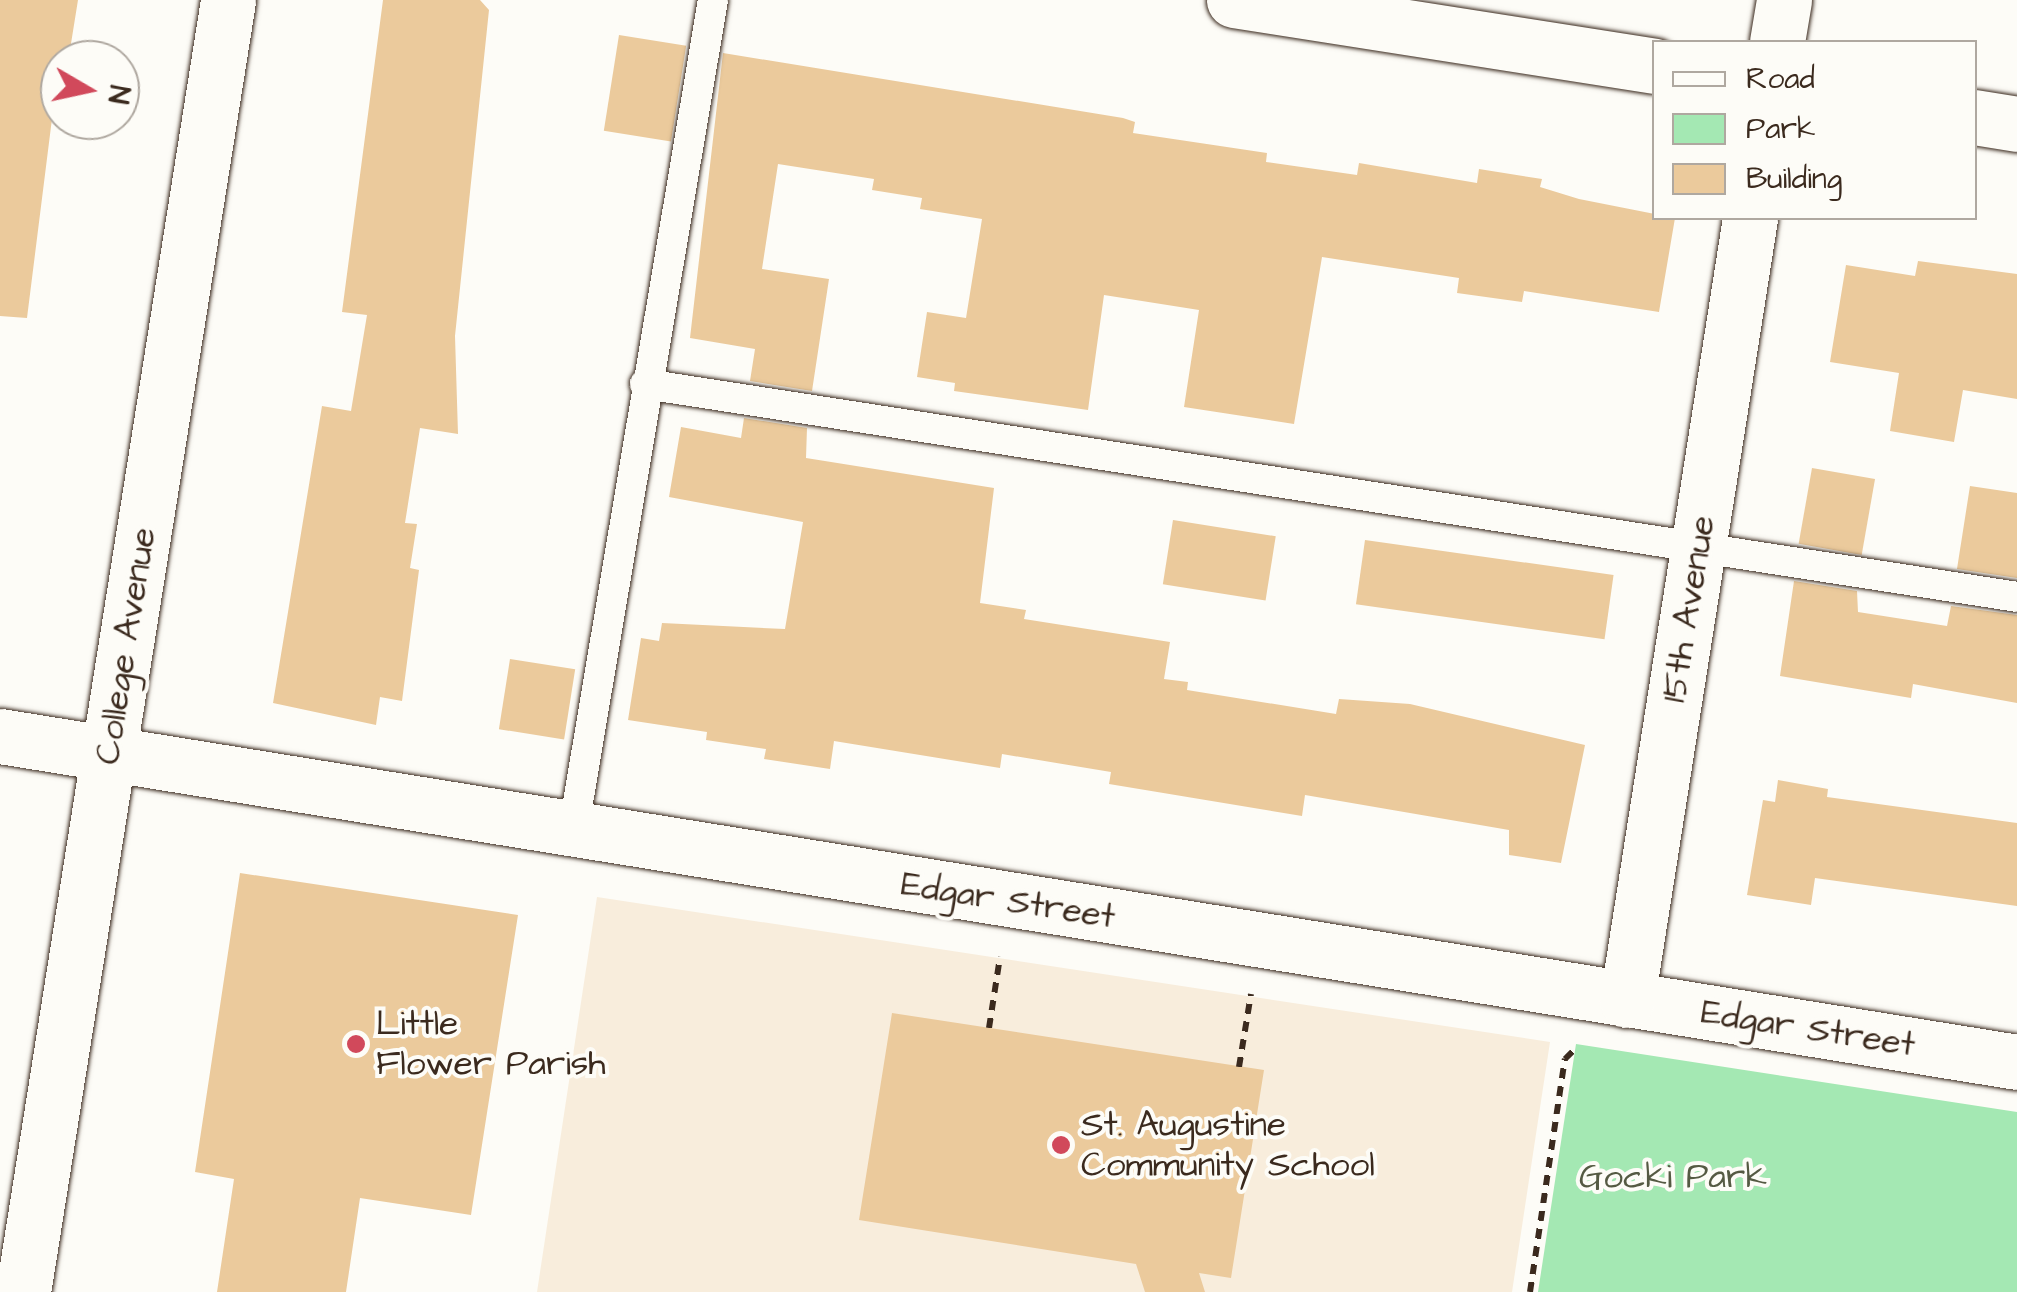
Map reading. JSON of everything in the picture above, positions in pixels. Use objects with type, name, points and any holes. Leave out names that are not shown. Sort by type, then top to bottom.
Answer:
[{"type":"street","name":"College Avenue","points":[[23,1292],[228,0]]},
{"type":"street","points":[[1234,0],[1652,66]]},
{"type":"street","points":[[1777,40],[1784,0]]},
{"type":"street","points":[[1977,117],[2017,124]]},
{"type":"street","name":"15th Avenue","points":[[1627,1000],[1750,220]]},
{"type":"street","name":"Edgar Street","points":[[0,736],[573,832],[2017,1062]]},
{"type":"lane","points":[[573,832],[645,384],[713,0]]},
{"type":"lane","points":[[645,384],[2017,597]]},
{"type":"path","points":[[989,1028],[1009,901]]},
{"type":"path","points":[[1239,1067],[1260,942]]},
{"type":"path","points":[[1530,1292],[1565,1059],[1627,1000]]},
{"type":"shaded area","points":[[597,897],[1550,1042],[1512,1292],[537,1292]]},
{"type":"green space","name":"Gocki Park","points":[[1576,1044],[2017,1112],[2017,1292],[1538,1292]]},
{"type":"building","points":[[0,0],[78,0],[72,40],[40,40],[40,140],[49,140],[27,318],[0,316]]},
{"type":"building","points":[[383,0],[480,0],[489,10],[455,336],[458,434],[420,428],[405,523],[417,524],[410,568],[419,570],[402,701],[380,697],[376,725],[273,703],[322,406],[351,411],[367,315],[342,312]]},
{"type":"building","points":[[619,35],[686,46],[671,141],[604,131]]},
{"type":"building","points":[[723,53],[1123,118],[1135,122],[1133,133],[1267,153],[1266,162],[1357,175],[1359,163],[1477,183],[1479,169],[1542,179],[1540,187],[1652,213],[1652,220],[1675,220],[1659,312],[1524,291],[1522,302],[1457,293],[1459,278],[1322,257],[1294,424],[1184,407],[1199,310],[1104,295],[1088,410],[954,391],[955,383],[917,377],[927,312],[966,318],[982,219],[920,209],[922,198],[872,190],[874,179],[778,164],[762,269],[829,279],[812,391],[750,381],[755,349],[690,338]]},
{"type":"building","points":[[1918,261],[2017,274],[2017,399],[1963,390],[1954,442],[1890,431],[1899,373],[1830,362],[1846,265],[1915,276]]},
{"type":"building","points":[[744,418],[807,428],[806,458],[994,488],[980,603],[1026,610],[1024,619],[1170,642],[1164,679],[1188,682],[1187,690],[1336,714],[1339,699],[1410,704],[1585,745],[1561,863],[1509,855],[1509,830],[1305,795],[1302,816],[1109,784],[1111,772],[1002,754],[1000,768],[834,741],[830,769],[764,759],[766,749],[706,740],[707,732],[628,720],[641,638],[659,641],[662,623],[785,629],[803,522],[669,497],[681,427],[741,438]]},
{"type":"building","points":[[1812,468],[1875,479],[1862,555],[1799,544]]},
{"type":"building","points":[[1970,486],[2017,493],[2017,578],[1957,569]]},
{"type":"building","points":[[1173,520],[1276,536],[1266,600],[1163,584]]},
{"type":"building","points":[[1365,540],[1614,575],[1605,639],[1356,604]]},
{"type":"building","points":[[1794,581],[1857,591],[1858,612],[1947,626],[1951,606],[2017,615],[2017,703],[1913,684],[1911,698],[1780,676]]},
{"type":"building","points":[[510,659],[575,669],[564,739],[499,729]]},
{"type":"building","points":[[1778,780],[1828,789],[1827,797],[2017,823],[2017,906],[1815,878],[1811,905],[1747,895],[1763,800],[1775,802]]},
{"type":"building","name":"Little Flower Parish","points":[[240,873],[518,915],[471,1215],[360,1198],[346,1292],[217,1292],[234,1179],[195,1172]]},
{"type":"building","name":"St. Augustine Community School","points":[[892,1013],[1264,1070],[1231,1278],[1199,1273],[1205,1292],[1145,1292],[1136,1264],[859,1220]]},
{"type":"place","name":"Little Flower Parish","points":[[356,1044]]},
{"type":"place","name":"St. Augustine Community School","points":[[1061,1145]]}]
